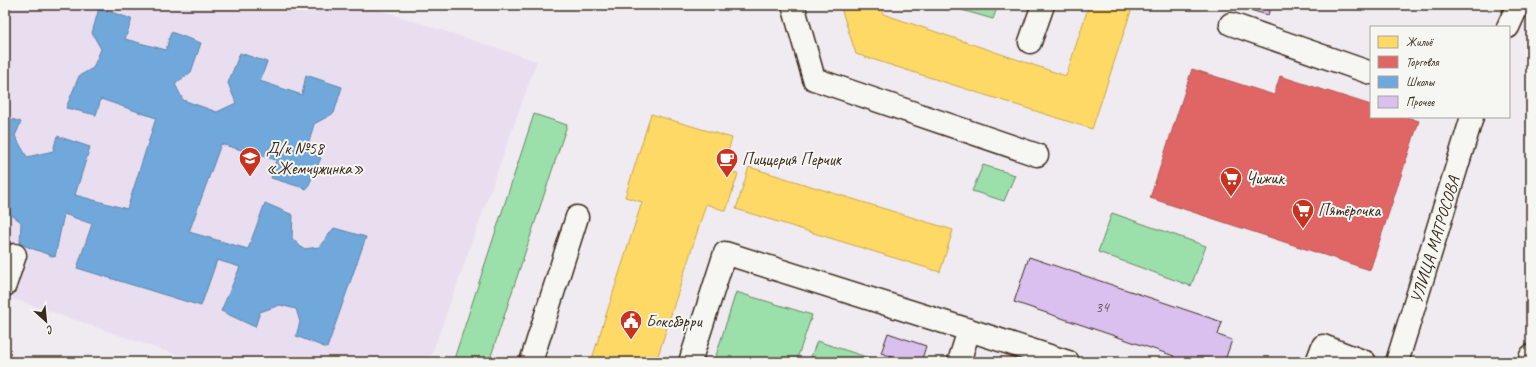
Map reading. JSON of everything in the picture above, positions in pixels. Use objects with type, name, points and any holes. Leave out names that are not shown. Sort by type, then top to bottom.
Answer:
[{"type":"street","points":[[793,5],[814,79],[1037,155]]},
{"type":"street","points":[[1030,42],[1043,5]]},
{"type":"street","points":[[1508,26],[1518,5]]},
{"type":"street","points":[[1231,24],[1370,73]]},
{"type":"street","name":"УЛИЦА МАТРОСОВА","points":[[1397,362],[1472,118]]},
{"type":"street","points":[[531,362],[577,217]]},
{"type":"street","points":[[690,362],[725,253],[1068,362]]},
{"type":"street","points":[[5,286],[15,255]]},
{"type":"street","points":[[959,362],[969,330]]},
{"type":"street","points":[[1318,362],[1323,346],[1365,362]]},
{"type":"shaded area","name":"Д/к №58 «Жемчужинка»","points":[[5,5],[364,5],[537,61],[429,362],[197,362],[5,296]]},
{"type":"green space","points":[[944,5],[998,5],[993,19]]},
{"type":"green space","points":[[534,114],[567,125],[489,362],[453,362]]},
{"type":"green space","points":[[983,165],[1015,175],[1004,201],[972,191]]},
{"type":"green space","points":[[1112,213],[1206,246],[1191,286],[1098,252]]},
{"type":"green space","points":[[736,292],[812,315],[796,362],[714,362]]},
{"type":"green space","points":[[817,341],[882,362],[809,362]]},
{"type":"building: Жильё","points":[[840,5],[880,5],[883,14],[1066,76],[1089,5],[1133,5],[1092,129],[856,54]]},
{"type":"building: Жильё","points":[[651,114],[732,138],[723,169],[738,174],[726,211],[706,204],[656,362],[591,362],[642,202],[625,197]]},
{"type":"building: Жильё","points":[[749,167],[953,230],[940,272],[736,209]]},
{"type":"building: Торговля","points":[[1192,69],[1274,95],[1280,76],[1370,105],[1370,118],[1410,118],[1419,121],[1370,270],[1150,198]]},
{"type":"building: Школы","points":[[99,8],[132,19],[125,39],[166,50],[171,32],[201,43],[191,72],[175,84],[183,100],[217,112],[236,103],[228,83],[240,53],[267,62],[260,81],[302,95],[306,75],[342,87],[334,113],[314,124],[307,150],[321,158],[307,189],[271,178],[276,160],[221,144],[189,232],[248,249],[265,203],[293,215],[292,238],[303,249],[319,247],[334,228],[366,237],[327,348],[296,336],[300,322],[296,309],[280,305],[260,312],[255,327],[221,311],[240,267],[217,260],[201,306],[77,268],[92,224],[64,214],[55,257],[20,244],[21,222],[5,210],[5,117],[21,122],[15,136],[27,157],[53,151],[57,136],[90,147],[75,195],[127,209],[156,118],[101,99],[96,115],[66,108],[79,76],[93,68],[101,49],[92,33]]},
{"type":"building: Прочее","points":[[1232,5],[1271,5],[1268,15]]},
{"type":"building: Прочее","points":[[1029,257],[1222,322],[1218,335],[1232,340],[1225,360],[1232,362],[1172,362],[1174,356],[1014,302]]},
{"type":"building: Прочее","points":[[888,333],[926,346],[921,362],[906,362],[881,353]]},
{"type":"place","name":"Д/к №58 «Жемчужинка»","points":[[250,178]]},
{"type":"place","name":"Пиццерия Перчик","points":[[727,178]]},
{"type":"place","name":"Чижик","points":[[1231,198]]},
{"type":"place","name":"Пятёрочка","points":[[1303,230]]},
{"type":"place","name":"Боксбэрри","points":[[631,340]]}]
